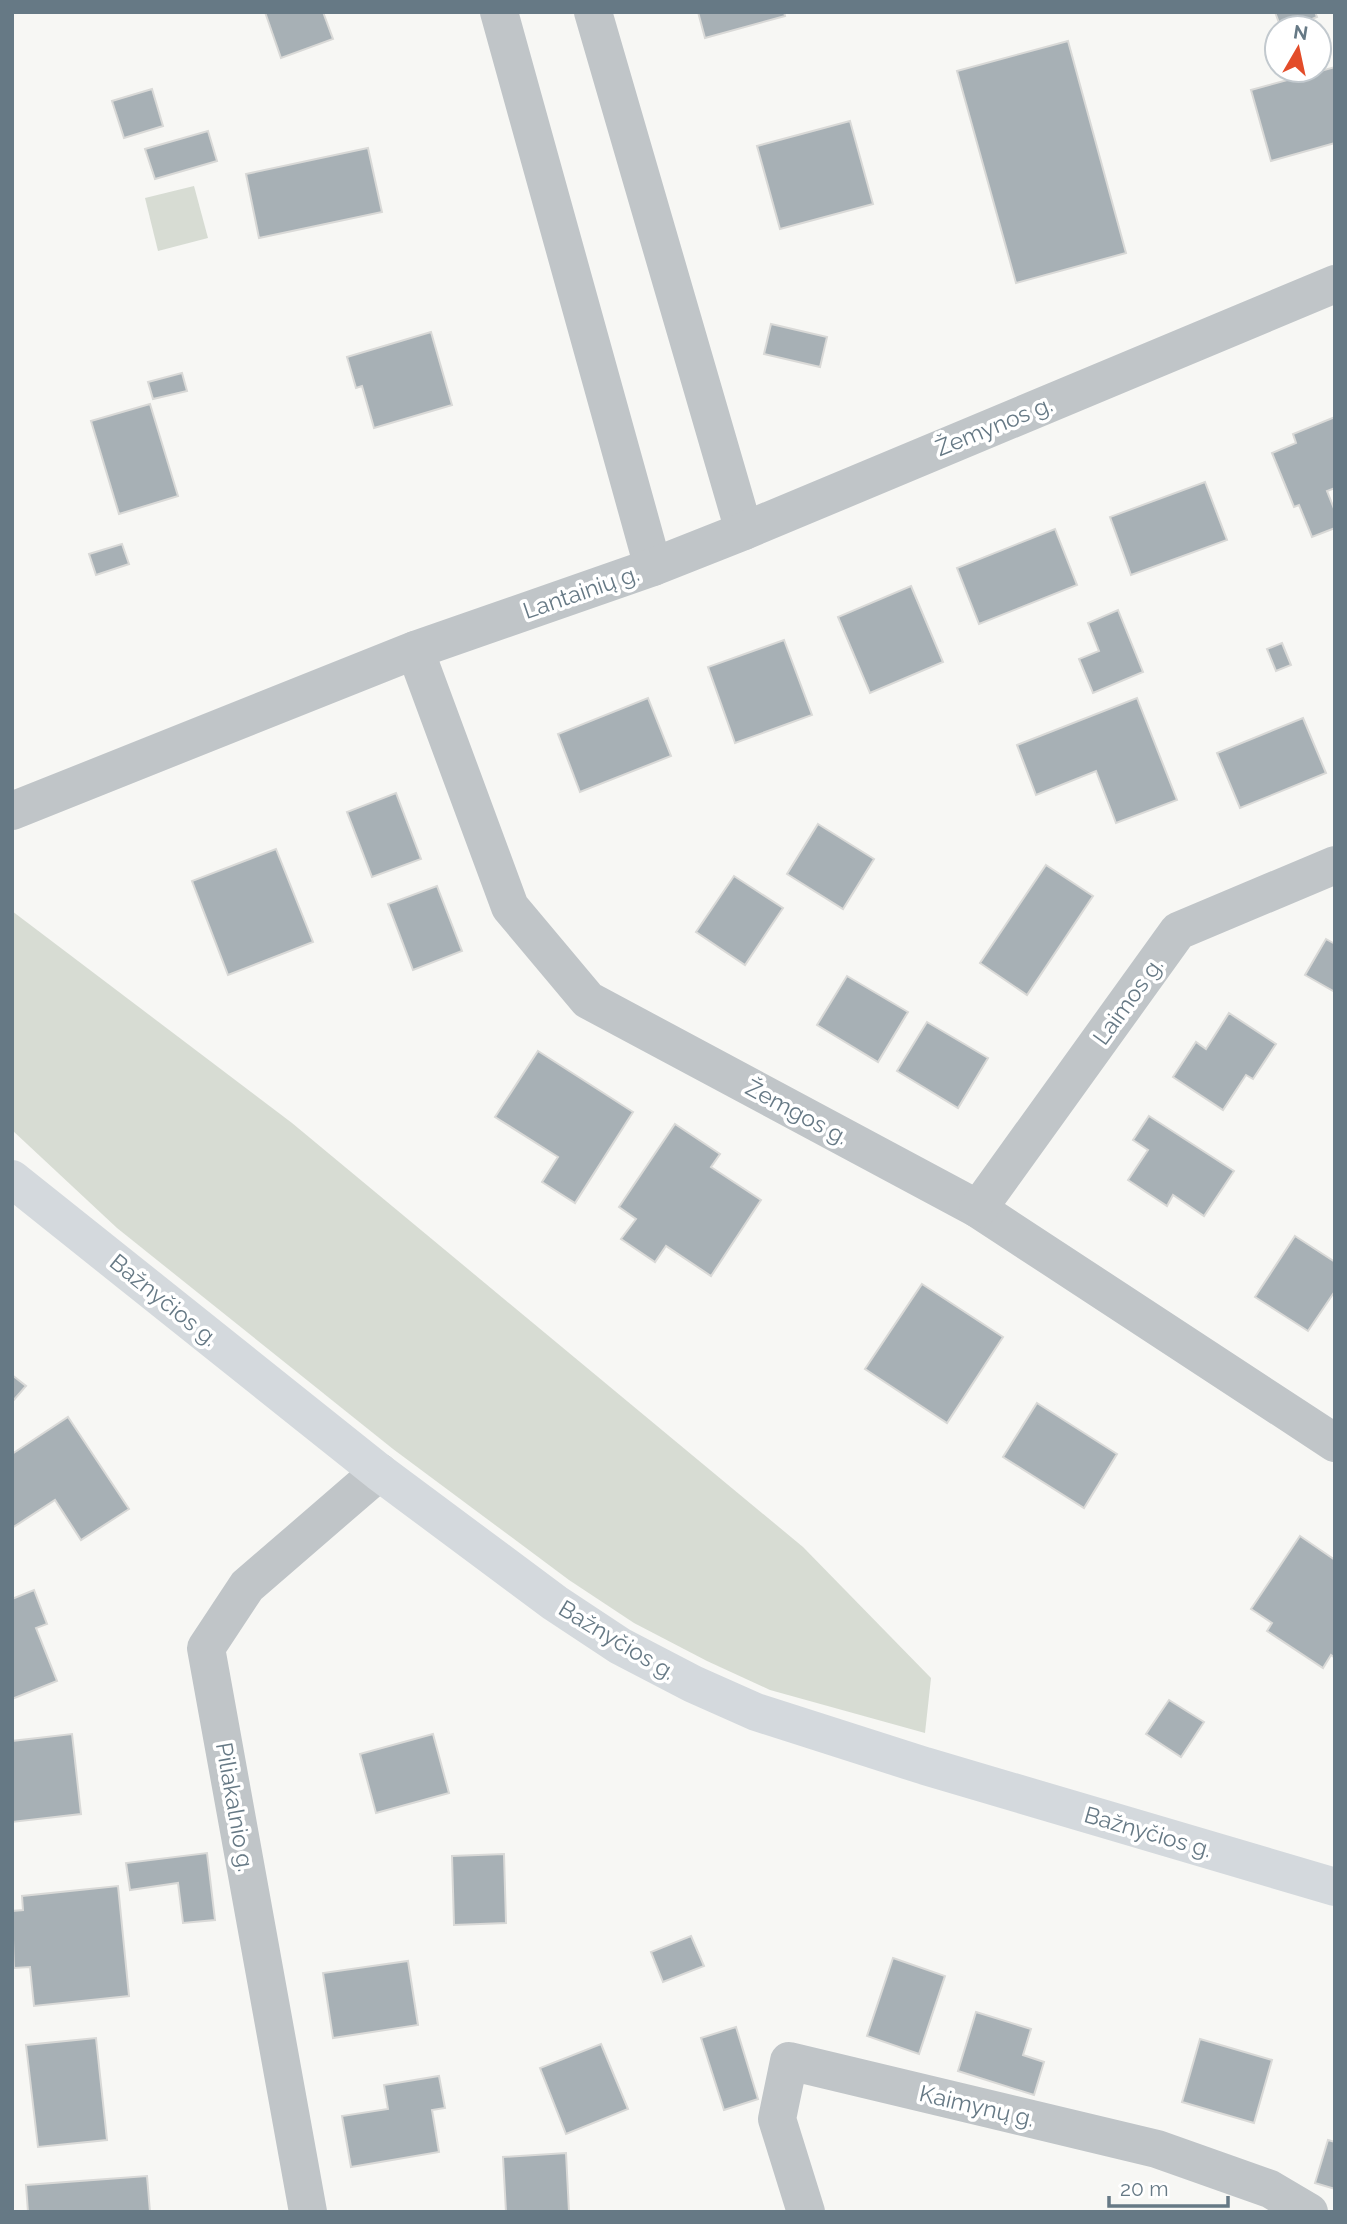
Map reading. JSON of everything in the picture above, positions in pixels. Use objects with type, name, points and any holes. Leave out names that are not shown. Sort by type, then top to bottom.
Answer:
[{"type":"main road","name":"Bažnyčios g.","points":[[12,1179],[379,1472],[555,1603],[620,1646],[692,1684],[757,1712],[925,1766],[1335,1887]]},
{"type":"street","name":"Lantainių g.","points":[[12,811],[415,650],[653,567],[499,12]]},
{"type":"street","points":[[593,12],[744,531]]},
{"type":"street","name":"Žemynos g.","points":[[653,567],[1335,284]]},
{"type":"street","name":"Žemgos g.","points":[[415,650],[510,907],[588,1000],[978,1209],[1335,1443]]},
{"type":"street","name":"Laimos g.","points":[[978,1209],[1178,931],[1335,865]]},
{"type":"street","name":"Piliakalnio g.","points":[[308,2212],[206,1648],[247,1586],[379,1472]]},
{"type":"street","name":"Kaimynų g.","points":[[806,2212],[777,2119],[789,2062],[1157,2149],[1270,2189],[1309,2212]]},
{"type":"shaded area","points":[[194,186],[208,238],[158,251],[145,198]]},
{"type":"shaded area","points":[[12,911],[292,1123],[803,1547],[931,1678],[925,1733],[770,1690],[634,1623],[569,1580],[393,1449],[117,1228],[12,1130]]},
{"type":"building","points":[[265,12],[323,12],[333,39],[281,58]]},
{"type":"building","points":[[698,12],[784,12],[785,16],[705,38]]},
{"type":"building","points":[[1275,12],[1316,14],[1276,14]]},
{"type":"building","points":[[1068,41],[1126,253],[1016,283],[957,71]]},
{"type":"building","points":[[1333,68],[1335,143],[1271,161],[1251,90],[1273,84],[1333,84]]},
{"type":"building","points":[[152,89],[163,126],[124,138],[112,101]]},
{"type":"building","points":[[850,121],[873,204],[780,229],[757,146]]},
{"type":"building","points":[[208,131],[217,161],[155,179],[145,149]]},
{"type":"building","points":[[368,148],[382,212],[259,238],[246,174]]},
{"type":"building","points":[[771,324],[827,337],[820,367],[764,354]]},
{"type":"building","points":[[431,332],[452,405],[374,428],[362,386],[356,388],[347,357]]},
{"type":"building","points":[[182,373],[187,391],[153,399],[148,382]]},
{"type":"building","points":[[150,404],[178,496],[119,514],[91,421]]},
{"type":"building","points":[[1335,417],[1335,488],[1327,491],[1335,511],[1335,528],[1312,537],[1299,505],[1294,507],[1272,453],[1296,443],[1293,434]]},
{"type":"building","points":[[1205,482],[1227,540],[1131,575],[1110,517]]},
{"type":"building","points":[[1055,529],[1077,585],[979,624],[957,568]]},
{"type":"building","points":[[122,544],[129,564],[96,575],[89,554]]},
{"type":"building","points":[[911,586],[943,662],[870,693],[838,617]]},
{"type":"building","points":[[1118,610],[1143,672],[1093,693],[1079,659],[1099,651],[1088,623]]},
{"type":"building","points":[[784,640],[812,715],[735,743],[708,667]]},
{"type":"building","points":[[1282,643],[1291,665],[1276,671],[1267,649]]},
{"type":"building","points":[[648,698],[671,756],[580,792],[558,734]]},
{"type":"building","points":[[1137,698],[1177,800],[1116,823],[1096,771],[1036,795],[1017,745]]},
{"type":"building","points":[[1303,718],[1326,773],[1240,808],[1217,753]]},
{"type":"building","points":[[396,793],[421,859],[372,877],[347,812]]},
{"type":"building","points":[[818,824],[874,859],[843,909],[787,874]]},
{"type":"building","points":[[276,849],[313,942],[228,975],[192,881]]},
{"type":"building","points":[[1046,865],[1093,896],[1027,995],[980,963]]},
{"type":"building","points":[[734,876],[783,908],[745,965],[696,932]]},
{"type":"building","points":[[437,886],[462,951],[413,970],[388,904]]},
{"type":"building","points":[[1326,939],[1335,944],[1335,992],[1305,975]]},
{"type":"building","points":[[847,976],[908,1012],[878,1062],[817,1025]]},
{"type":"building","points":[[1229,1013],[1276,1044],[1253,1079],[1246,1075],[1223,1110],[1173,1077],[1196,1042],[1206,1049]]},
{"type":"building","points":[[927,1022],[988,1058],[958,1108],[897,1071]]},
{"type":"building","points":[[538,1051],[633,1112],[575,1203],[542,1182],[558,1157],[495,1117]]},
{"type":"building","points":[[1149,1116],[1234,1171],[1204,1216],[1173,1195],[1167,1206],[1128,1180],[1148,1150],[1133,1140]]},
{"type":"building","points":[[675,1124],[720,1154],[711,1167],[761,1200],[711,1276],[666,1246],[655,1262],[621,1239],[636,1219],[619,1207]]},
{"type":"building","points":[[1295,1236],[1335,1262],[1335,1291],[1308,1331],[1255,1297]]},
{"type":"building","points":[[922,1284],[1003,1337],[947,1423],[865,1369]]},
{"type":"building","points":[[12,1375],[26,1386],[12,1402]]},
{"type":"building","points":[[1037,1403],[1117,1454],[1084,1508],[1003,1457]]},
{"type":"building","points":[[68,1417],[129,1509],[81,1540],[55,1500],[12,1528],[12,1454]]},
{"type":"building","points":[[1300,1536],[1335,1560],[1335,1658],[1331,1655],[1323,1668],[1267,1631],[1272,1623],[1251,1609]]},
{"type":"building","points":[[34,1590],[47,1624],[36,1628],[57,1681],[12,1699],[12,1599]]},
{"type":"building","points":[[1169,1700],[1204,1722],[1181,1757],[1146,1734]]},
{"type":"building","points":[[72,1734],[81,1814],[12,1822],[12,1741]]},
{"type":"building","points":[[433,1734],[449,1793],[376,1813],[360,1754]]},
{"type":"building","points":[[207,1853],[215,1920],[183,1923],[178,1883],[130,1890],[126,1863]]},
{"type":"building","points":[[504,1854],[506,1923],[454,1925],[452,1856]]},
{"type":"building","points":[[118,1886],[129,1996],[34,2006],[30,1967],[14,1968],[12,1911],[23,1910],[22,1896]]},
{"type":"building","points":[[691,1936],[704,1966],[663,1982],[651,1952]]},
{"type":"building","points":[[893,1958],[945,1976],[919,2054],[867,2036]]},
{"type":"building","points":[[408,1961],[418,2025],[333,2038],[323,1973]]},
{"type":"building","points":[[976,2012],[1031,2029],[1023,2055],[1044,2062],[1034,2095],[958,2071]]},
{"type":"building","points":[[736,2027],[758,2099],[724,2110],[701,2038]]},
{"type":"building","points":[[96,2038],[107,2140],[38,2147],[26,2045]]},
{"type":"building","points":[[1200,2039],[1272,2060],[1254,2123],[1182,2102]]},
{"type":"building","points":[[601,2044],[628,2109],[566,2134],[540,2068]]},
{"type":"building","points":[[439,2076],[445,2108],[432,2110],[439,2152],[351,2167],[342,2116],[388,2109],[384,2085]]},
{"type":"building","points":[[1328,2140],[1335,2142],[1335,2189],[1315,2183]]},
{"type":"building","points":[[566,2153],[569,2212],[506,2212],[503,2157]]},
{"type":"building","points":[[147,2176],[150,2212],[28,2212],[26,2185]]}]
